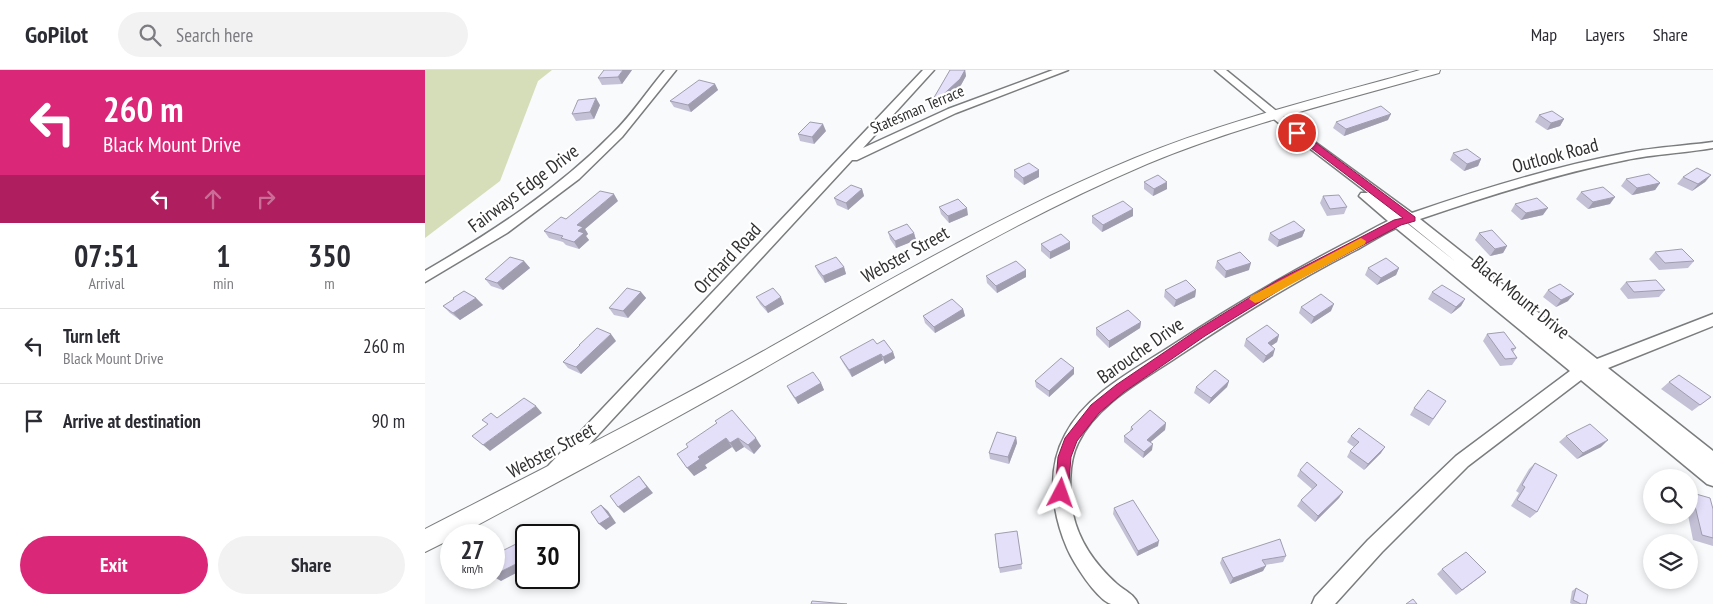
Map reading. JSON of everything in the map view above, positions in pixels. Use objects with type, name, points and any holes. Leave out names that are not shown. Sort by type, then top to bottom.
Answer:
[{"type":"street","name":"Fairways Edge Drive","points":[[425,277],[504,228],[576,175],[618,134],[671,70]]},
{"type":"street","name":"Orchard Road","points":[[552,473],[929,70]]},
{"type":"street","name":"Statesman Terrace","points":[[843,162],[952,111],[1063,70]]},
{"type":"street","name":"Black Mount Drive","points":[[1220,70],[1308,142],[1361,192],[1404,221],[1587,369],[1713,478]]},
{"type":"street","name":"Webster Street","points":[[425,541],[772,355],[854,307],[1019,216],[1139,162],[1206,136],[1274,114],[1434,70]]},
{"type":"street","name":"Outlook Road","points":[[1404,221],[1570,168],[1615,158],[1713,144]]},
{"type":"street","name":"Barouche Drive","points":[[1127,604],[1114,595],[1092,574],[1079,553],[1063,512],[1061,493],[1064,457],[1071,438],[1095,409],[1120,389],[1237,310],[1323,261],[1404,221]]},
{"type":"street","points":[[1322,604],[1375,546],[1463,461],[1587,369],[1713,320]]},
{"type":"street","name":"Black Mount Drive","points":[[1587,369],[1713,461]]},
{"type":"green space","points":[[425,70],[552,70],[538,81],[500,181],[425,238]]},
{"type":"building","points":[[604,70],[623,70],[618,77],[598,78]]},
{"type":"building","points":[[950,70],[965,70],[960,79],[934,103],[932,101]]},
{"type":"building","points":[[699,80],[715,84],[688,105],[670,101]]},
{"type":"building","points":[[596,98],[590,112],[572,114],[578,100]]},
{"type":"building","points":[[1381,106],[1391,114],[1346,129],[1336,122]]},
{"type":"building","points":[[1552,111],[1564,119],[1551,123],[1539,115]]},
{"type":"building","points":[[810,122],[823,124],[812,137],[798,134]]},
{"type":"building","points":[[1467,149],[1481,159],[1467,164],[1453,153]]},
{"type":"building","points":[[1029,163],[1039,170],[1023,178],[1014,170]]},
{"type":"building","points":[[1697,168],[1711,175],[1698,184],[1683,177]]},
{"type":"building","points":[[1649,174],[1660,183],[1637,188],[1626,179]]},
{"type":"building","points":[[1158,175],[1167,182],[1154,189],[1144,182]]},
{"type":"building","points":[[851,185],[862,189],[846,203],[834,198]]},
{"type":"building","points":[[1603,187],[1615,197],[1593,202],[1581,192]]},
{"type":"building","points":[[600,191],[614,194],[577,225],[583,227],[578,231],[584,233],[574,242],[561,238],[563,236],[544,231],[561,217],[566,219]]},
{"type":"building","points":[[1339,195],[1347,207],[1330,209],[1323,196]]},
{"type":"building","points":[[1537,198],[1548,208],[1526,213],[1515,204]]},
{"type":"building","points":[[958,199],[967,208],[948,216],[939,207]]},
{"type":"building","points":[[1123,201],[1133,209],[1103,225],[1092,216]]},
{"type":"building","points":[[1294,221],[1305,230],[1279,240],[1270,233]]},
{"type":"building","points":[[907,224],[914,233],[895,241],[888,232]]},
{"type":"building","points":[[1492,230],[1507,246],[1495,249],[1479,233]]},
{"type":"building","points":[[1061,234],[1070,242],[1050,252],[1041,244]]},
{"type":"building","points":[[1682,249],[1694,261],[1665,263],[1655,252]]},
{"type":"building","points":[[1240,252],[1251,263],[1226,271],[1217,261]]},
{"type":"building","points":[[510,257],[524,261],[497,283],[485,279]]},
{"type":"building","points":[[836,257],[844,267],[823,276],[815,266]]},
{"type":"building","points":[[1386,258],[1399,268],[1381,278],[1368,268]]},
{"type":"building","points":[[1016,261],[1026,270],[996,286],[986,276]]},
{"type":"building","points":[[1186,280],[1196,290],[1176,300],[1165,290]]},
{"type":"building","points":[[1656,280],[1665,290],[1634,292],[1626,282]]},
{"type":"building","points":[[1560,284],[1574,294],[1561,300],[1548,290]]},
{"type":"building","points":[[1442,285],[1465,299],[1456,307],[1432,292]]},
{"type":"building","points":[[627,288],[641,292],[623,311],[609,308]]},
{"type":"building","points":[[773,288],[781,297],[765,307],[756,297]]},
{"type":"building","points":[[464,291],[476,298],[453,313],[443,306],[453,298]]},
{"type":"building","points":[[1321,294],[1334,304],[1314,317],[1301,307]]},
{"type":"building","points":[[952,299],[963,309],[934,327],[923,316]]},
{"type":"building","points":[[1128,310],[1141,322],[1109,341],[1096,328]]},
{"type":"building","points":[[1267,325],[1279,335],[1268,343],[1275,349],[1266,356],[1246,339]]},
{"type":"building","points":[[597,328],[611,334],[576,367],[563,362],[579,345]]},
{"type":"building","points":[[1504,332],[1516,348],[1511,349],[1517,358],[1505,359],[1487,334]]},
{"type":"building","points":[[873,339],[877,344],[884,340],[893,352],[883,357],[881,354],[849,370],[840,357]]},
{"type":"building","points":[[1061,358],[1074,368],[1049,391],[1035,381]]},
{"type":"building","points":[[1215,370],[1229,381],[1211,398],[1196,387]]},
{"type":"building","points":[[813,372],[821,383],[795,398],[787,386]]},
{"type":"building","points":[[1679,375],[1711,397],[1700,405],[1669,382]]},
{"type":"building","points":[[1428,390],[1446,401],[1433,419],[1414,408]]},
{"type":"building","points":[[524,398],[536,406],[483,445],[472,436],[488,424],[482,420],[491,413],[497,418]]},
{"type":"building","points":[[732,410],[756,438],[748,445],[738,438],[730,443],[726,438],[698,457],[700,459],[687,468],[677,454],[688,447],[686,444],[717,423],[715,421]]},
{"type":"building","points":[[1150,410],[1166,423],[1147,440],[1153,444],[1144,452],[1124,436]]},
{"type":"building","points":[[1590,424],[1608,440],[1583,453],[1566,436]]},
{"type":"building","points":[[1359,428],[1385,447],[1368,464],[1350,451],[1359,442],[1351,436]]},
{"type":"building","points":[[997,432],[1016,437],[1008,457],[989,453]]},
{"type":"building","points":[[1307,462],[1343,492],[1318,516],[1301,500],[1317,485],[1300,470]]},
{"type":"building","points":[[1535,463],[1557,475],[1537,512],[1517,500],[1525,487],[1522,485]]},
{"type":"building","points":[[639,476],[647,487],[618,507],[610,496]]},
{"type":"building","points":[[1698,495],[1710,498],[1713,509],[1713,538],[1702,535],[1698,518]]},
{"type":"building","points":[[1133,500],[1159,541],[1138,551],[1114,508]]},
{"type":"building","points":[[601,505],[610,517],[599,524],[591,512]]},
{"type":"building","points":[[1017,531],[1022,564],[999,568],[995,534]]},
{"type":"building","points":[[1280,539],[1286,556],[1262,560],[1266,566],[1233,578],[1222,558]]},
{"type":"building","points":[[515,544],[515,564],[505,570],[505,550]]},
{"type":"building","points":[[1466,552],[1486,572],[1462,590],[1442,569]]},
{"type":"building","points":[[1576,588],[1588,595],[1586,604],[1573,600]]},
{"type":"building","points":[[1413,599],[1417,604],[1406,604]]},
{"type":"building","points":[[812,601],[847,604],[811,604]]},
{"type":"slow traffic","points":[[1255,299],[1361,241]]},
{"type":"route","points":[[1061,493],[1064,457],[1071,438],[1095,409],[1120,389],[1201,333],[1282,283],[1398,223],[1411,219],[1297,133]]}]
